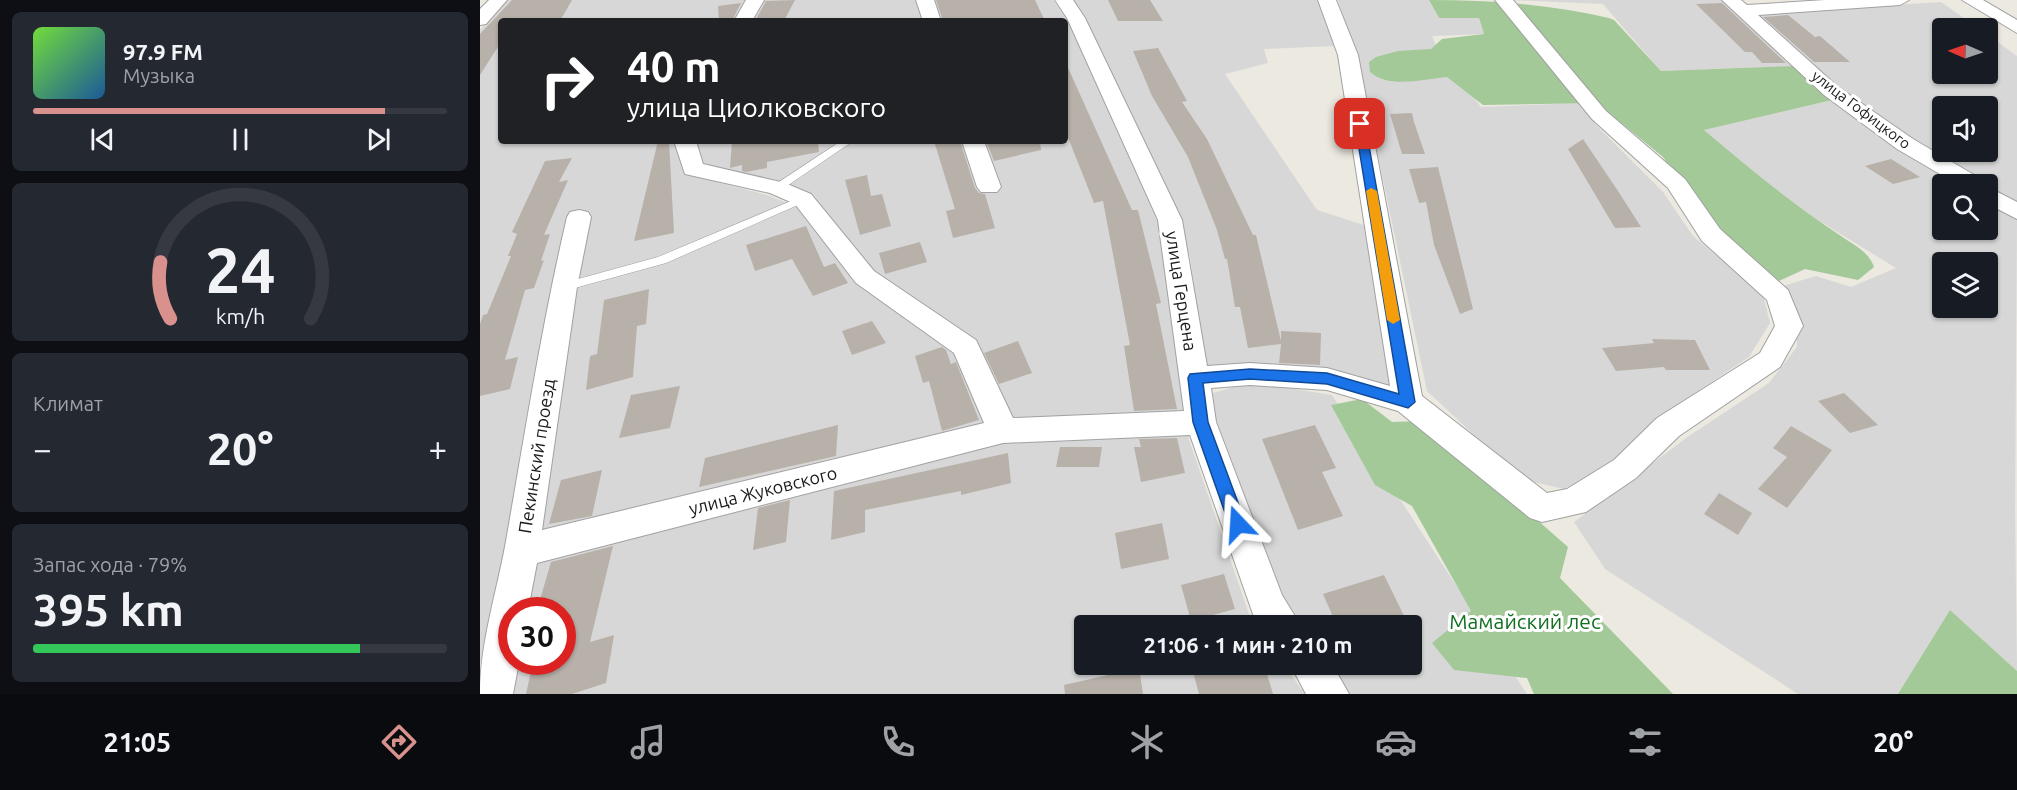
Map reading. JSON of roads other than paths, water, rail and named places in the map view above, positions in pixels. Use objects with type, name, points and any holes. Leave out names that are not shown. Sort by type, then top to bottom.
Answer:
[{"type":"street","points":[[480,20],[498,0]]},
{"type":"street","points":[[745,18],[755,0]]},
{"type":"street","points":[[926,0],[931,18]]},
{"type":"street","name":"улица Герцена","points":[[1064,0],[1076,18],[1170,220],[1201,422],[1267,605],[1274,615]]},
{"type":"street","points":[[1327,0],[1348,55],[1408,402]]},
{"type":"street","points":[[1195,378],[1250,374],[1327,379],[1408,402],[1542,508],[1574,502],[1625,469],[1668,427],[1770,360],[1789,326],[1779,296],[1711,234],[1677,184],[1599,115],[1504,0]]},
{"type":"street","points":[[1736,5],[1900,0]]},
{"type":"street","points":[[1971,0],[2017,28]]},
{"type":"street","name":"улица Гофицкого","points":[[1736,5],[1831,91],[1905,144],[1956,174]]},
{"type":"street","points":[[686,144],[693,169],[777,188],[803,199],[865,277],[966,346],[1003,431]]},
{"type":"street","points":[[974,144],[989,187]]},
{"type":"street","points":[[1998,200],[2017,212]]},
{"type":"street","name":"Пекинский проезд","points":[[493,694],[522,551],[564,287],[579,217]]},
{"type":"street","name":"улица Жуковского","points":[[522,551],[1003,431],[1201,422]]},
{"type":"street","points":[[1316,675],[1329,694]]},
{"type":"lane","points":[[777,188],[843,144]]},
{"type":"lane","points":[[564,287],[662,260],[803,199]]},
{"type":"park label","name":"Мамайский лес","points":[[1525,622]]}]
